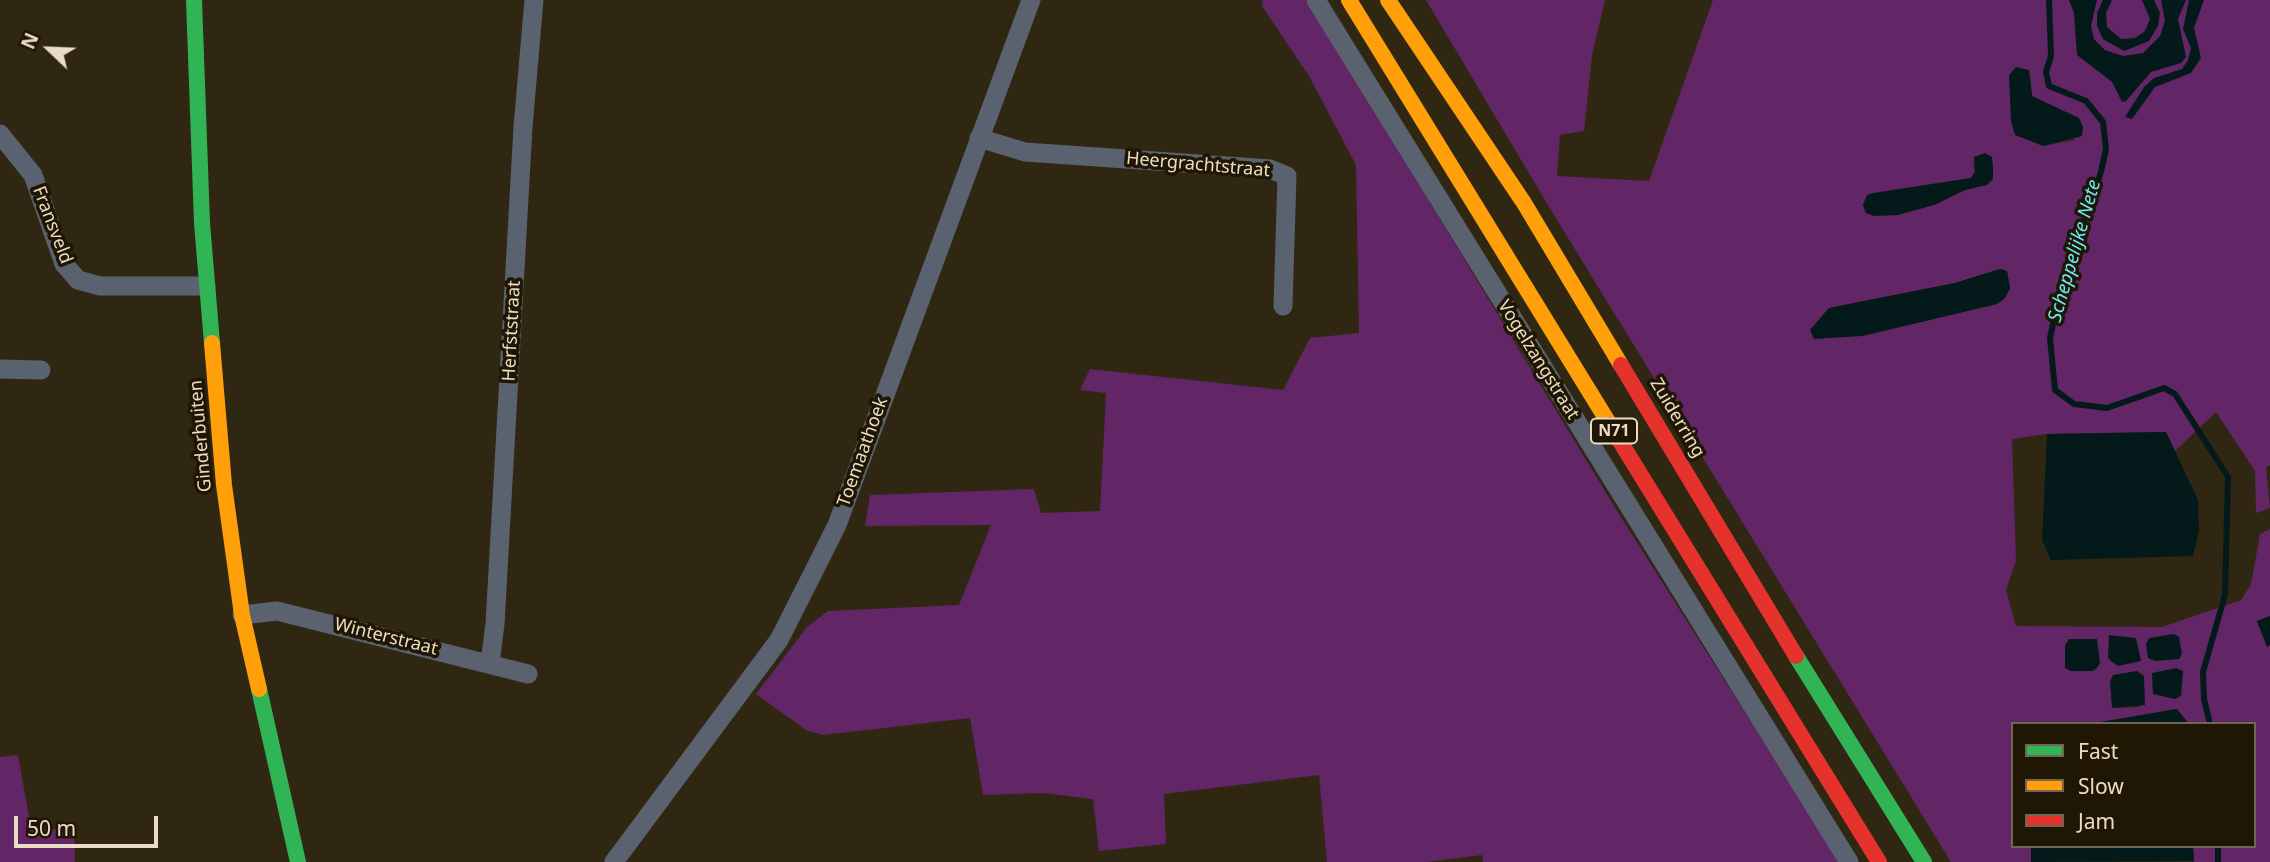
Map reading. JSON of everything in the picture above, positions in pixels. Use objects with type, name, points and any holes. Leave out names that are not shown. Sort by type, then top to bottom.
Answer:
[{"type":"main road","name":"Ginderbuiten","points":[[194,0],[196,120],[206,286],[224,485],[242,615],[298,862]]},
{"type":"main road","name":"N71","points":[[1349,0],[1879,862]]},
{"type":"main road","name":"Zuiderring","points":[[1388,0],[1524,203],[1753,586],[1924,862]]},
{"type":"street","name":"Herfststraat","points":[[490,663],[495,624],[523,127],[534,0]]},
{"type":"street","name":"Toemaathoek","points":[[614,862],[726,714],[793,615],[836,525],[1031,0]]},
{"type":"street","name":"Vogelzangstraat","points":[[1316,0],[1849,862]]},
{"type":"street","name":"Fransveld","points":[[0,134],[33,175],[64,264],[78,280],[100,286],[206,286]]},
{"type":"street","name":"Heergrachtstraat","points":[[979,138],[1025,152],[1270,169],[1287,176],[1283,306]]},
{"type":"street","points":[[0,369],[41,370]]},
{"type":"street","name":"Winterstraat","points":[[242,615],[277,611],[528,674]]},
{"type":"shaded area","points":[[1263,0],[1307,0],[1617,511],[1840,862],[1483,862],[1482,855],[1426,862],[1327,862],[1319,775],[1164,794],[1166,844],[1099,851],[1093,799],[1043,793],[983,795],[970,718],[823,735],[806,730],[756,694],[807,627],[828,611],[959,605],[991,525],[865,526],[870,495],[1034,489],[1041,513],[1100,511],[1106,393],[1080,390],[1090,369],[1283,390],[1310,338],[1359,333],[1356,165],[1309,76],[1262,6]]},
{"type":"shaded area","points":[[1426,0],[1605,0],[1592,55],[1584,131],[1560,135],[1557,176],[1649,181],[1713,0],[2270,0],[2270,465],[2266,467],[2270,508],[2256,513],[2255,471],[2216,412],[2175,451],[2166,432],[2047,434],[2012,439],[2016,561],[2006,590],[2016,626],[2162,627],[2241,600],[2251,584],[2260,534],[2270,529],[2270,616],[2257,621],[2267,646],[2270,645],[2270,862],[2194,862],[2193,848],[2256,848],[2256,722],[2187,722],[2177,709],[2101,722],[2011,722],[2011,848],[2031,848],[2031,862],[1951,862],[1546,202]],"holes":[[[2016,67],[2030,75],[2032,96],[2052,106],[2075,140],[2043,146]],[[1972,162],[1987,184],[1965,190],[1934,205],[1874,193],[1972,178],[1975,171]],[[2000,269],[2007,271],[2010,288],[2005,298],[1997,304],[1862,336],[1810,330],[1829,308],[1955,283]],[[2136,671],[2140,707],[2113,708],[2119,675]]]},
{"type":"shaded area","points":[[18,755],[31,828],[74,830],[75,862],[0,862],[0,757]]},
{"type":"water","points":[[2069,0],[2097,0],[2091,26],[2094,39],[2105,50],[2123,56],[2143,53],[2160,36],[2165,21],[2161,0],[2186,0],[2178,19],[2186,57],[2181,63],[2151,72],[2126,101],[2122,102],[2112,82],[2077,55],[2074,13]]},
{"type":"water","points":[[2103,0],[2112,0],[2106,13],[2107,27],[2121,39],[2135,38],[2145,31],[2150,19],[2142,0],[2154,0],[2160,13],[2158,26],[2149,41],[2124,51],[2103,39],[2097,26],[2097,13]]},
{"type":"water","points":[[2189,0],[2204,0],[2194,28],[2201,58],[2191,73],[2155,87],[2132,119],[2125,117],[2144,87],[2154,78],[2182,69],[2188,60],[2191,48],[2183,29]]},
{"type":"water","points":[[2016,67],[2029,70],[2032,96],[2079,118],[2083,127],[2082,136],[2043,146],[2015,135],[2011,121],[2009,75]]},
{"type":"water","points":[[1985,153],[1992,157],[1993,167],[1993,179],[1987,185],[1965,190],[1934,205],[1898,215],[1874,216],[1866,213],[1863,205],[1867,195],[1971,178],[1975,171],[1974,157]]},
{"type":"water","points":[[2000,269],[2007,271],[2010,288],[2005,298],[1997,304],[1862,336],[1814,339],[1810,330],[1829,308],[1955,283]]},
{"type":"water","points":[[2166,432],[2198,500],[2199,531],[2193,556],[2051,560],[2042,540],[2047,434]]},
{"type":"water","points":[[2270,616],[2270,645],[2267,647],[2257,621]]},
{"type":"water","points":[[2174,634],[2179,637],[2182,654],[2179,659],[2155,661],[2148,658],[2146,644],[2149,638]]},
{"type":"water","points":[[2109,635],[2136,638],[2141,661],[2118,666],[2112,662],[2108,658]]},
{"type":"water","points":[[2069,639],[2097,639],[2100,663],[2097,668],[2093,671],[2071,671],[2065,668],[2065,645]]},
{"type":"water","points":[[2176,668],[2183,671],[2181,696],[2175,699],[2153,694],[2152,673]]},
{"type":"water","points":[[2137,671],[2144,676],[2145,705],[2112,708],[2110,681],[2113,675]]},
{"type":"water","points":[[2177,709],[2187,722],[2101,722]]},
{"type":"water","points":[[2031,848],[2193,848],[2194,861],[2031,862]]},
{"type":"waterway","name":"Scheppelijke Nete","points":[[2049,0],[2051,56],[2046,72],[2049,86],[2086,101],[2103,122],[2106,149],[2101,172],[2061,287],[2050,338],[2055,390],[2074,404],[2107,408],[2164,388],[2175,394],[2228,477],[2225,595],[2203,672],[2204,699],[2210,722]]},
{"type":"waterway","name":"Scheppelijke Nete","points":[[2218,848],[2218,862]]},
{"type":"traffic: fast","points":[[194,0],[202,223],[212,343]]},
{"type":"traffic: fast","points":[[1796,656],[1924,862]]},
{"type":"traffic: fast","points":[[259,689],[298,862]]},
{"type":"traffic: slow","points":[[1349,0],[1610,425]]},
{"type":"traffic: slow","points":[[1388,0],[1524,203],[1621,365]]},
{"type":"traffic: slow","points":[[212,343],[224,485],[242,615],[259,689]]},
{"type":"traffic: jam","points":[[1621,365],[1796,656]]},
{"type":"traffic: jam","points":[[1610,425],[1879,862]]}]
